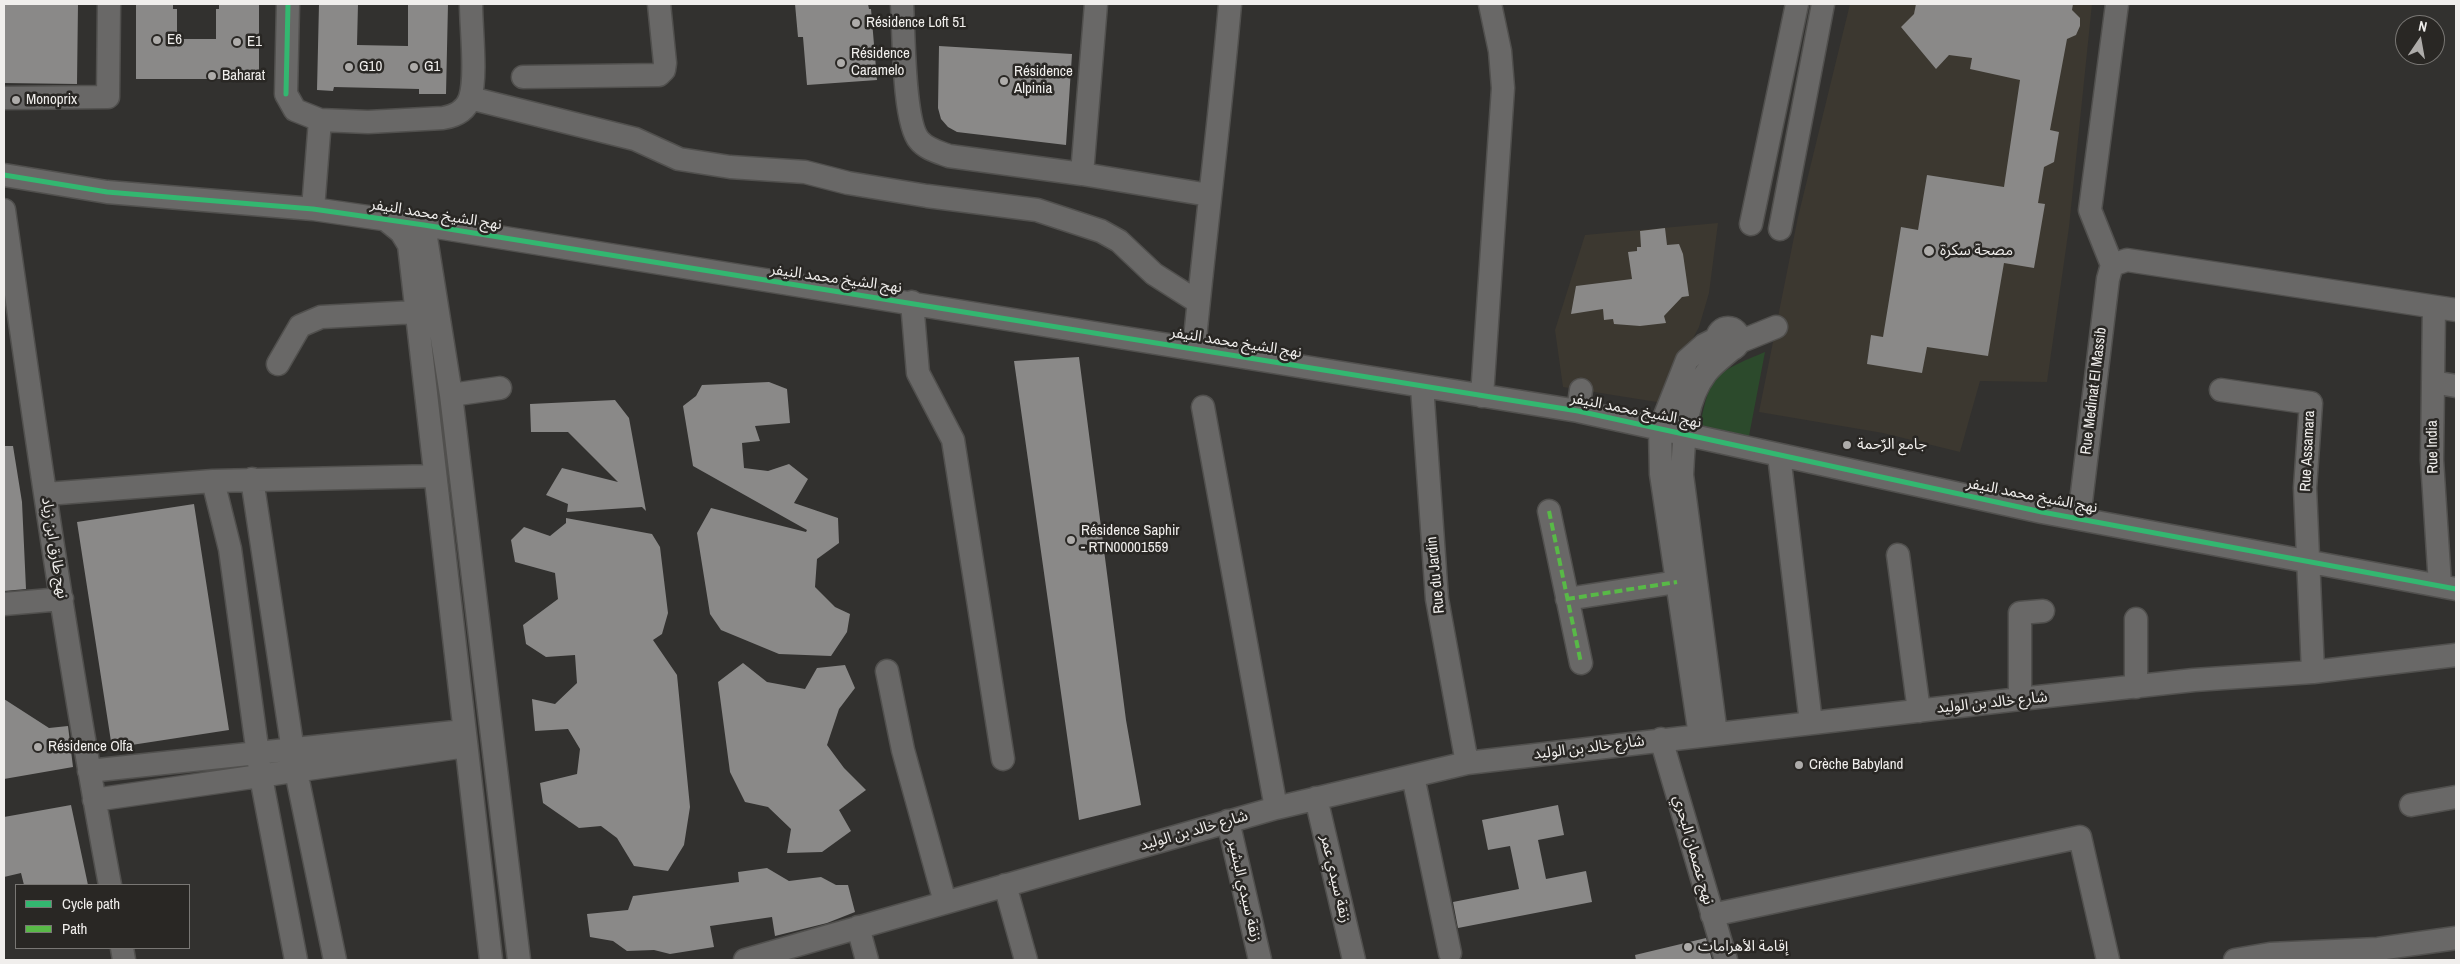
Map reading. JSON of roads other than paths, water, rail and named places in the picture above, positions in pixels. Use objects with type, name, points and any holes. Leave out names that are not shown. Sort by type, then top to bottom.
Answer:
[{"type":"street","points":[[4,98],[108,97],[108,4]]},
{"type":"street","points":[[288,4],[286,94],[295,110],[320,120],[368,122],[443,118],[455,116],[463,109],[470,98],[472,76],[471,4]]},
{"type":"street","points":[[523,77],[659,75],[664,70],[665,63],[659,4]]},
{"type":"street","points":[[902,4],[908,102],[912,126],[918,139],[928,148],[949,156],[1082,174],[1209,195]]},
{"type":"street","points":[[1082,174],[1096,4]]},
{"type":"street","points":[[1194,349],[1230,4]]},
{"type":"street","points":[[1482,396],[1503,88],[1500,51],[1490,4]]},
{"type":"street","points":[[1751,224],[1797,4]]},
{"type":"street","points":[[1780,229],[1823,4]]},
{"type":"street","points":[[2117,4],[2090,210],[2112,265],[2127,260],[2456,310]]},
{"type":"street","points":[[470,98],[635,138],[679,159],[730,167],[805,172],[848,183],[888,190],[1037,210],[1101,231],[1119,241],[1154,274],[1198,302]]},
{"type":"street","points":[[313,209],[320,120]]},
{"type":"street","name":"نهج الشيخ محمد النيفر","points":[[4,175],[107,192],[313,209],[912,302],[1482,396],[1579,401],[1660,428],[1779,455],[2079,518],[2448,587]]},
{"type":"street","name":"نهج طارق ابن زياد","points":[[4,210],[14,346],[46,494],[89,771],[110,884]]},
{"type":"street","points":[[386,220],[401,232],[409,246],[491,960]]},
{"type":"street","points":[[424,225],[451,395],[519,960]]},
{"type":"street","name":"Rue Medinat El Massib","points":[[2079,518],[2108,279],[2112,265]]},
{"type":"street","points":[[912,302],[918,373],[953,440],[1002,759]]},
{"type":"street","name":"Rue India","points":[[2434,308],[2432,460],[2448,587]]},
{"type":"street","points":[[278,364],[300,326],[320,317],[416,312]]},
{"type":"street","points":[[1708,735],[1677,582],[1661,474],[1660,428],[1687,360],[1704,345],[1729,343],[1776,327]]},
{"type":"street","points":[[1708,735],[1682,475],[1684,433],[1692,399],[1706,372],[1729,343]]},
{"type":"street","points":[[2433,382],[2456,386]]},
{"type":"street","name":"Rue du Jardin","points":[[1422,386],[1437,599],[1467,763]]},
{"type":"street","points":[[451,395],[500,388]]},
{"type":"street","name":"Rue Assamara","points":[[2221,390],[2311,403],[2305,488],[2310,560]]},
{"type":"street","points":[[1202,407],[1276,808]]},
{"type":"street","points":[[1779,455],[1811,723]]},
{"type":"street","points":[[46,494],[252,479],[435,476]]},
{"type":"street","points":[[252,479],[295,761],[334,960]]},
{"type":"street","points":[[213,481],[230,549],[261,777],[296,960]]},
{"type":"street","points":[[1549,511],[1581,663]]},
{"type":"street","points":[[1898,555],[1919,711]]},
{"type":"street","points":[[2310,560],[2313,672]]},
{"type":"street","points":[[1567,598],[1677,582]]},
{"type":"street","points":[[4,604],[62,599]]},
{"type":"street","points":[[2020,699],[2020,613],[2043,611]]},
{"type":"street","points":[[2136,619],[2136,687]]},
{"type":"street","name":"شارع خالد بن الوليد","points":[[745,960],[1228,821],[1316,798],[1467,763],[1661,739],[2020,699],[2313,672],[2456,655]]},
{"type":"street","points":[[887,671],[903,750],[945,902]]},
{"type":"street","points":[[94,800],[261,777],[295,761],[465,739]]},
{"type":"street","name":"نهج عصمان البحري","points":[[1661,739],[1726,960]]},
{"type":"street","points":[[89,771],[258,754],[295,761]]},
{"type":"street","points":[[1413,776],[1450,953]]},
{"type":"street","points":[[2411,805],[2456,797]]},
{"type":"street","name":"زنقة سيدي عمر","points":[[1316,798],[1354,960]]},
{"type":"street","name":"زنقة سيدي البشير","points":[[1228,821],[1260,960]]},
{"type":"street","points":[[1712,915],[2080,837],[2108,960]]},
{"type":"street","points":[[1005,885],[1026,960]]},
{"type":"street","points":[[858,927],[867,960]]},
{"type":"street","points":[[2235,960],[2378,949],[2456,938]]},
{"type":"place","name":"Résidence Loft 51","points":[[856,23]]},
{"type":"place","name":"E6","points":[[157,40]]},
{"type":"place","name":"E1","points":[[237,42]]},
{"type":"place","name":"Résidence Caramelo","points":[[841,63]]},
{"type":"place","name":"G10","points":[[349,67]]},
{"type":"place","name":"G1","points":[[414,67]]},
{"type":"place","name":"Baharat","points":[[212,76]]},
{"type":"place","name":"Résidence Alpinia","points":[[1004,81]]},
{"type":"place","name":"Monoprix","points":[[16,100]]},
{"type":"place","name":"مصحة سكرة","points":[[1929,251]]},
{"type":"place","name":"جامع الرٌحمة","points":[[1847,445]]},
{"type":"place","name":"Résidence Saphir - RTN00001559","points":[[1071,540]]},
{"type":"place","name":"Résidence Olfa","points":[[38,747]]},
{"type":"place","name":"Crèche Babyland","points":[[1799,765]]},
{"type":"place","name":"إقامة الأهرامات","points":[[1688,947]]}]
